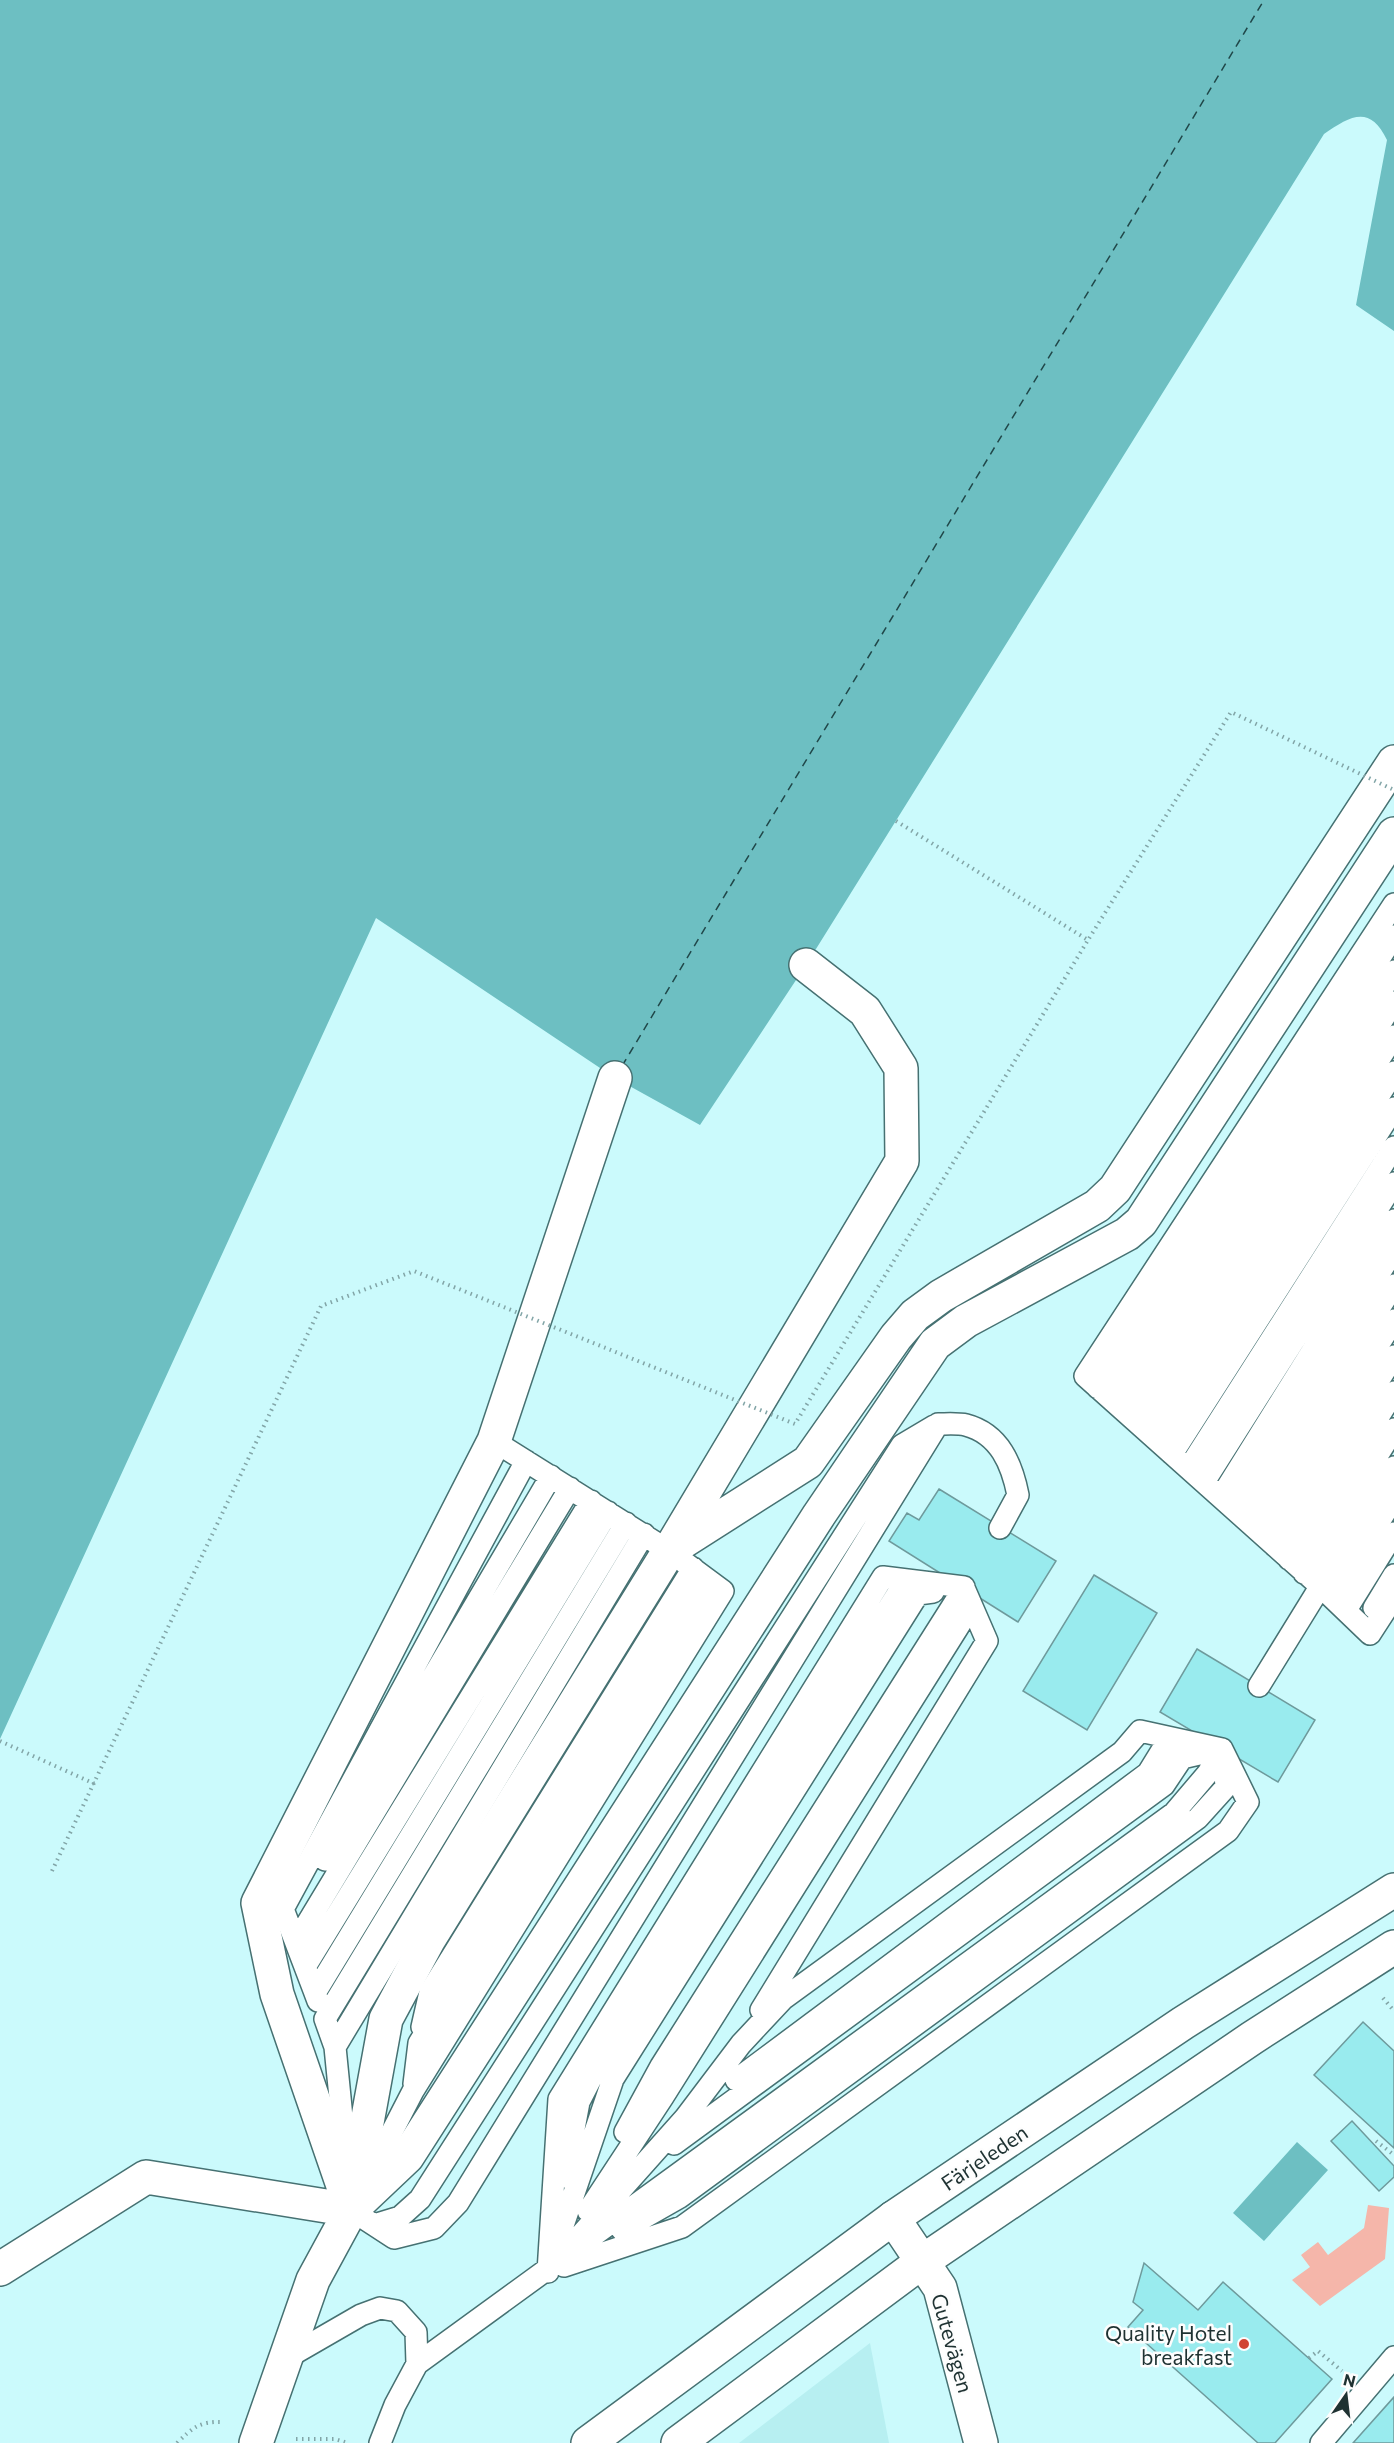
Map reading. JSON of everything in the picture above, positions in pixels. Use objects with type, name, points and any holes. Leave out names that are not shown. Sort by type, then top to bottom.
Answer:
[{"type":"street","points":[[679,1558],[808,1462],[896,1337],[915,1315],[941,1296],[1097,1206],[1115,1189],[1394,762]]},
{"type":"street","points":[[256,2443],[283,2360],[313,2280],[407,2157],[819,1515],[935,1344],[966,1321],[1127,1234],[1141,1222],[1391,845]]},
{"type":"street","points":[[362,2218],[386,2019],[429,1939],[679,1558],[735,1440],[902,1161],[901,1068],[865,1011],[806,965]]},
{"type":"street","points":[[362,2218],[277,1994],[258,1903],[494,1441],[615,1078]]},
{"type":"street","name":"Färjeleden","points":[[588,2443],[893,2218],[1183,2023],[1394,1890]]},
{"type":"street","points":[[678,2443],[923,2261],[1252,2038],[1394,1947]]},
{"type":"street","points":[[0,2270],[146,2177],[362,2218]]},
{"type":"street","name":"Gutevägen","points":[[893,2218],[940,2288],[981,2443]]},
{"type":"lane","points":[[1098,1388],[1394,904]]},
{"type":"lane","points":[[1098,1388],[1394,936]]},
{"type":"lane","points":[[1098,1388],[1394,971]]},
{"type":"lane","points":[[1150,1434],[1394,1002]]},
{"type":"lane","points":[[1150,1434],[1394,1036]]},
{"type":"lane","points":[[1150,1434],[1394,1072]]},
{"type":"lane","points":[[1150,1434],[1394,1108]]},
{"type":"lane","points":[[1196,1475],[1394,1147]]},
{"type":"lane","points":[[1196,1475],[1394,1183]]},
{"type":"lane","points":[[1260,1686],[1282,1552],[1394,1220]]},
{"type":"lane","points":[[1282,1552],[1394,1250]]},
{"type":"lane","points":[[1282,1552],[1394,1285]]},
{"type":"lane","points":[[1282,1552],[1394,1320]]},
{"type":"lane","points":[[1282,1552],[1394,1356]]},
{"type":"lane","points":[[1098,1388],[1370,1634],[1394,1597]]},
{"type":"lane","points":[[1282,1552],[1394,1392]]},
{"type":"lane","points":[[526,1461],[283,1909],[335,2047],[362,2218],[394,2238],[434,2228],[458,2203],[938,1424]]},
{"type":"lane","points":[[362,2218],[400,2217],[420,2199],[902,1445],[938,1424],[966,1425],[993,1439],[1012,1466],[1018,1496],[1000,1528]]},
{"type":"lane","points":[[1282,1552],[1394,1429]]},
{"type":"lane","points":[[362,2218],[413,2091],[723,1591],[679,1558],[494,1441]]},
{"type":"lane","points":[[1282,1552],[1394,1467]]},
{"type":"lane","points":[[292,1932],[550,1476]]},
{"type":"lane","points":[[292,1932],[570,1488]]},
{"type":"lane","points":[[1282,1552],[1394,1498]]},
{"type":"lane","points":[[305,1967],[608,1512]]},
{"type":"lane","points":[[315,1993],[608,1512]]},
{"type":"lane","points":[[325,2019],[608,1512]]},
{"type":"lane","points":[[1282,1552],[1394,1533]]},
{"type":"lane","points":[[413,2091],[419,2043],[679,1558]]},
{"type":"lane","points":[[335,2047],[679,1558]]},
{"type":"lane","points":[[1362,1626],[1394,1575]]},
{"type":"lane","points":[[548,2272],[559,2098],[883,1577],[964,1587]]},
{"type":"lane","points":[[548,2272],[685,2118],[741,2044],[987,1641],[964,1587]]},
{"type":"lane","points":[[548,2272],[663,2097],[960,1624],[964,1587]]},
{"type":"lane","points":[[548,2272],[613,2079],[918,1594],[964,1587]]},
{"type":"lane","points":[[741,2044],[783,1999],[1122,1752],[1140,1731],[1222,1749]]},
{"type":"lane","points":[[685,2118],[1148,1773],[1164,1747],[1222,1749]]},
{"type":"lane","points":[[380,2443],[395,2405],[417,2364],[548,2272],[1174,1813],[1208,1773],[1222,1749]]},
{"type":"lane","points":[[548,2272],[682,2227],[1228,1831],[1248,1802],[1222,1749]]},
{"type":"lane","points":[[640,2169],[1164,1785],[1182,1758],[1222,1749]]},
{"type":"lane","points":[[283,2360],[361,2315],[380,2308],[397,2310],[416,2332],[417,2364]]},
{"type":"lane","points":[[1321,2443],[1394,2357]]},
{"type":"path","points":[[52,1871],[321,1306],[414,1271],[795,1424],[1088,939],[1231,712],[1394,790]]},
{"type":"path","points":[[896,821],[1088,939]]},
{"type":"path","points":[[0,1741],[95,1784]]},
{"type":"path","points":[[1376,2141],[1394,2155]]},
{"type":"path","points":[[1309,2358],[1318,2350],[1365,2391]]},
{"type":"shaded area","points":[[0,0],[1394,0],[1394,331],[1356,305],[1387,140],[1374,121],[1359,117],[1351,118],[1324,134],[806,965],[700,1125],[615,1078],[376,918],[0,1739]]},
{"type":"shaded area","points":[[1297,2142],[1328,2170],[1264,2241],[1233,2213]]},
{"type":"shaded area","points":[[1368,2205],[1389,2208],[1385,2259],[1320,2306],[1292,2280],[1310,2267],[1301,2255],[1318,2242],[1328,2255],[1364,2228]]},
{"type":"shaded area","points":[[870,2343],[889,2443],[739,2443]]},
{"type":"building","points":[[939,1489],[1056,1561],[1018,1622],[889,1541],[907,1513],[919,1520]]},
{"type":"building","points":[[1094,1575],[1157,1613],[1087,1730],[1023,1691]]},
{"type":"building","points":[[1197,1649],[1315,1720],[1278,1782],[1160,1712]]},
{"type":"building","points":[[1363,2022],[1394,2051],[1394,2148],[1314,2075]]},
{"type":"building","points":[[1352,2121],[1394,2166],[1394,2177],[1379,2191],[1331,2141]]},
{"type":"building","points":[[1144,2263],[1198,2310],[1223,2282],[1332,2379],[1275,2443],[1258,2443],[1128,2327],[1143,2310],[1133,2302]]},
{"type":"building","points":[[1394,2397],[1394,2443],[1353,2443]]},
{"type":"ferry route","points":[[622,1066],[1264,0]]},
{"type":"place","name":"Quality Hotel breakfast","points":[[1244,2344]]}]
